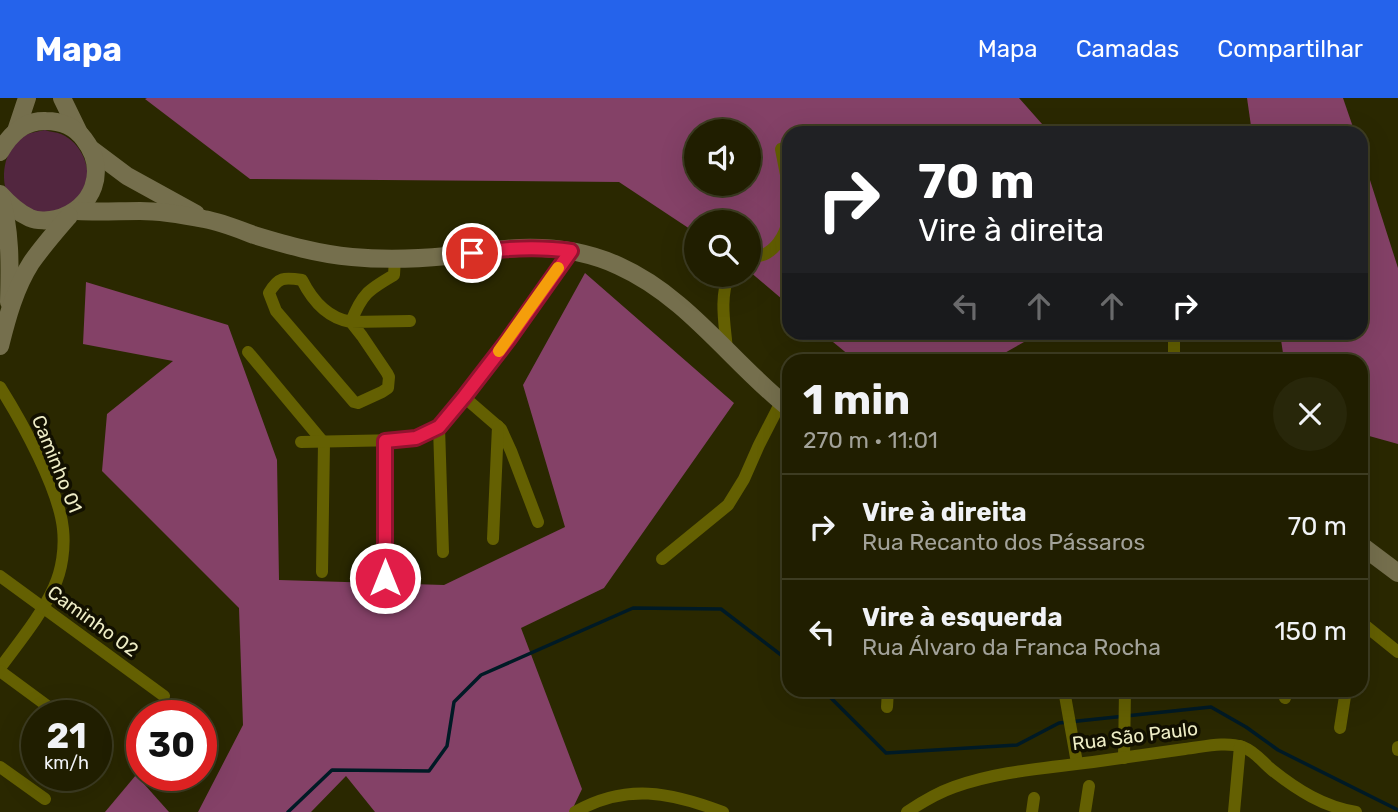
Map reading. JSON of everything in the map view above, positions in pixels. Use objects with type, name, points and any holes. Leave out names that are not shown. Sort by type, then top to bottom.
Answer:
[{"type":"main road","points":[[6,139],[27,98]]},
{"type":"main road","points":[[62,98],[79,133],[91,149],[127,176],[205,219]]},
{"type":"main road","points":[[6,139],[28,124],[41,121],[55,121],[79,133]]},
{"type":"main road","points":[[0,346],[8,316],[31,263],[88,198],[95,182],[96,165],[91,149]]},
{"type":"main road","points":[[0,195],[13,209],[30,218],[50,221],[73,213],[142,211],[205,219],[319,253],[380,260],[449,256],[524,247],[571,251],[620,266],[648,283],[684,309],[782,402]]},
{"type":"main road","points":[[0,195],[9,246],[8,316]]},
{"type":"main road","points":[[1368,550],[1398,573]]},
{"type":"street","points":[[781,149],[782,154]]},
{"type":"street","points":[[761,255],[767,253],[782,237]]},
{"type":"street","points":[[301,442],[416,438],[439,427],[508,340],[571,251]]},
{"type":"street","points":[[351,323],[358,303],[371,288],[394,275],[394,258]]},
{"type":"street","points":[[351,323],[389,377],[388,388],[358,403],[354,402],[275,311],[269,293],[274,284],[287,277],[302,280],[311,296],[336,318],[351,323],[410,321]]},
{"type":"street","points":[[725,287],[723,306],[727,350]]},
{"type":"street","points":[[248,352],[324,443],[322,572]]},
{"type":"street","name":"Caminho 01","points":[[0,387],[42,467],[60,514],[64,541],[54,587],[0,669]]},
{"type":"street","points":[[464,397],[498,426],[505,436],[538,522]]},
{"type":"street","points":[[662,559],[728,505],[744,479],[759,445],[782,410]]},
{"type":"street","points":[[493,539],[498,426]]},
{"type":"street","points":[[439,427],[443,552]]},
{"type":"street","points":[[385,441],[385,578]]},
{"type":"street","name":"Caminho 02","points":[[0,576],[164,696]]},
{"type":"street","points":[[1368,629],[1398,652]]},
{"type":"street","points":[[0,669],[40,700]]},
{"type":"street","points":[[887,707],[888,697]]},
{"type":"street","points":[[1065,697],[1077,763]]},
{"type":"street","points":[[1124,758],[1125,697]]},
{"type":"street","points":[[1340,728],[1345,697]]},
{"type":"street","name":"Rua São Paulo","points":[[907,812],[938,793],[965,783],[1016,772],[1208,746],[1240,746]]},
{"type":"street","points":[[1234,812],[1240,746],[1255,753],[1279,776],[1317,801],[1356,812]]},
{"type":"street","points":[[0,766],[45,799]]},
{"type":"street","points":[[1084,812],[1089,786]]},
{"type":"street","points":[[575,812],[594,802],[633,792],[691,800],[723,812]]},
{"type":"street","points":[[1032,812],[1034,798]]},
{"type":"shaded area","points":[[1019,98],[1044,126],[782,126],[782,299],[761,281],[761,210],[684,210],[684,225],[619,182],[250,179],[145,99]]},
{"type":"shaded area","points":[[1247,98],[1343,98],[1353,126],[1251,126]]},
{"type":"shaded area","points":[[45,130],[68,138],[80,150],[86,166],[87,182],[80,196],[61,213],[29,213],[13,200],[6,190],[5,165],[15,143],[30,133]]},
{"type":"shaded area","points":[[1368,174],[1398,268],[1398,444],[1368,436],[1368,354],[1283,354],[1281,340],[1368,340]]},
{"type":"shaded area","points":[[585,273],[734,403],[604,588],[521,628],[582,789],[571,812],[375,812],[346,776],[311,812],[198,812],[209,791],[217,791],[217,775],[243,725],[239,608],[102,471],[107,414],[173,361],[83,344],[86,282],[228,325],[277,460],[279,580],[444,585],[565,527],[523,385]]},
{"type":"shaded area","points":[[831,340],[1028,340],[1003,354],[848,354]]},
{"type":"shaded area","points":[[126,787],[126,791],[150,791],[169,812],[105,812]]},
{"type":"waterway","points":[[288,812],[332,770],[429,771],[447,746],[454,702],[481,675],[633,608],[721,609],[782,656]]},
{"type":"waterway","points":[[830,697],[886,753],[1017,745],[1059,723],[1211,707],[1278,750],[1398,810]]},
{"type":"slow traffic","points":[[499,351],[558,268]]},
{"type":"route","points":[[385,578],[385,441],[416,438],[439,427],[508,340],[571,251],[524,247],[472,253]]}]
